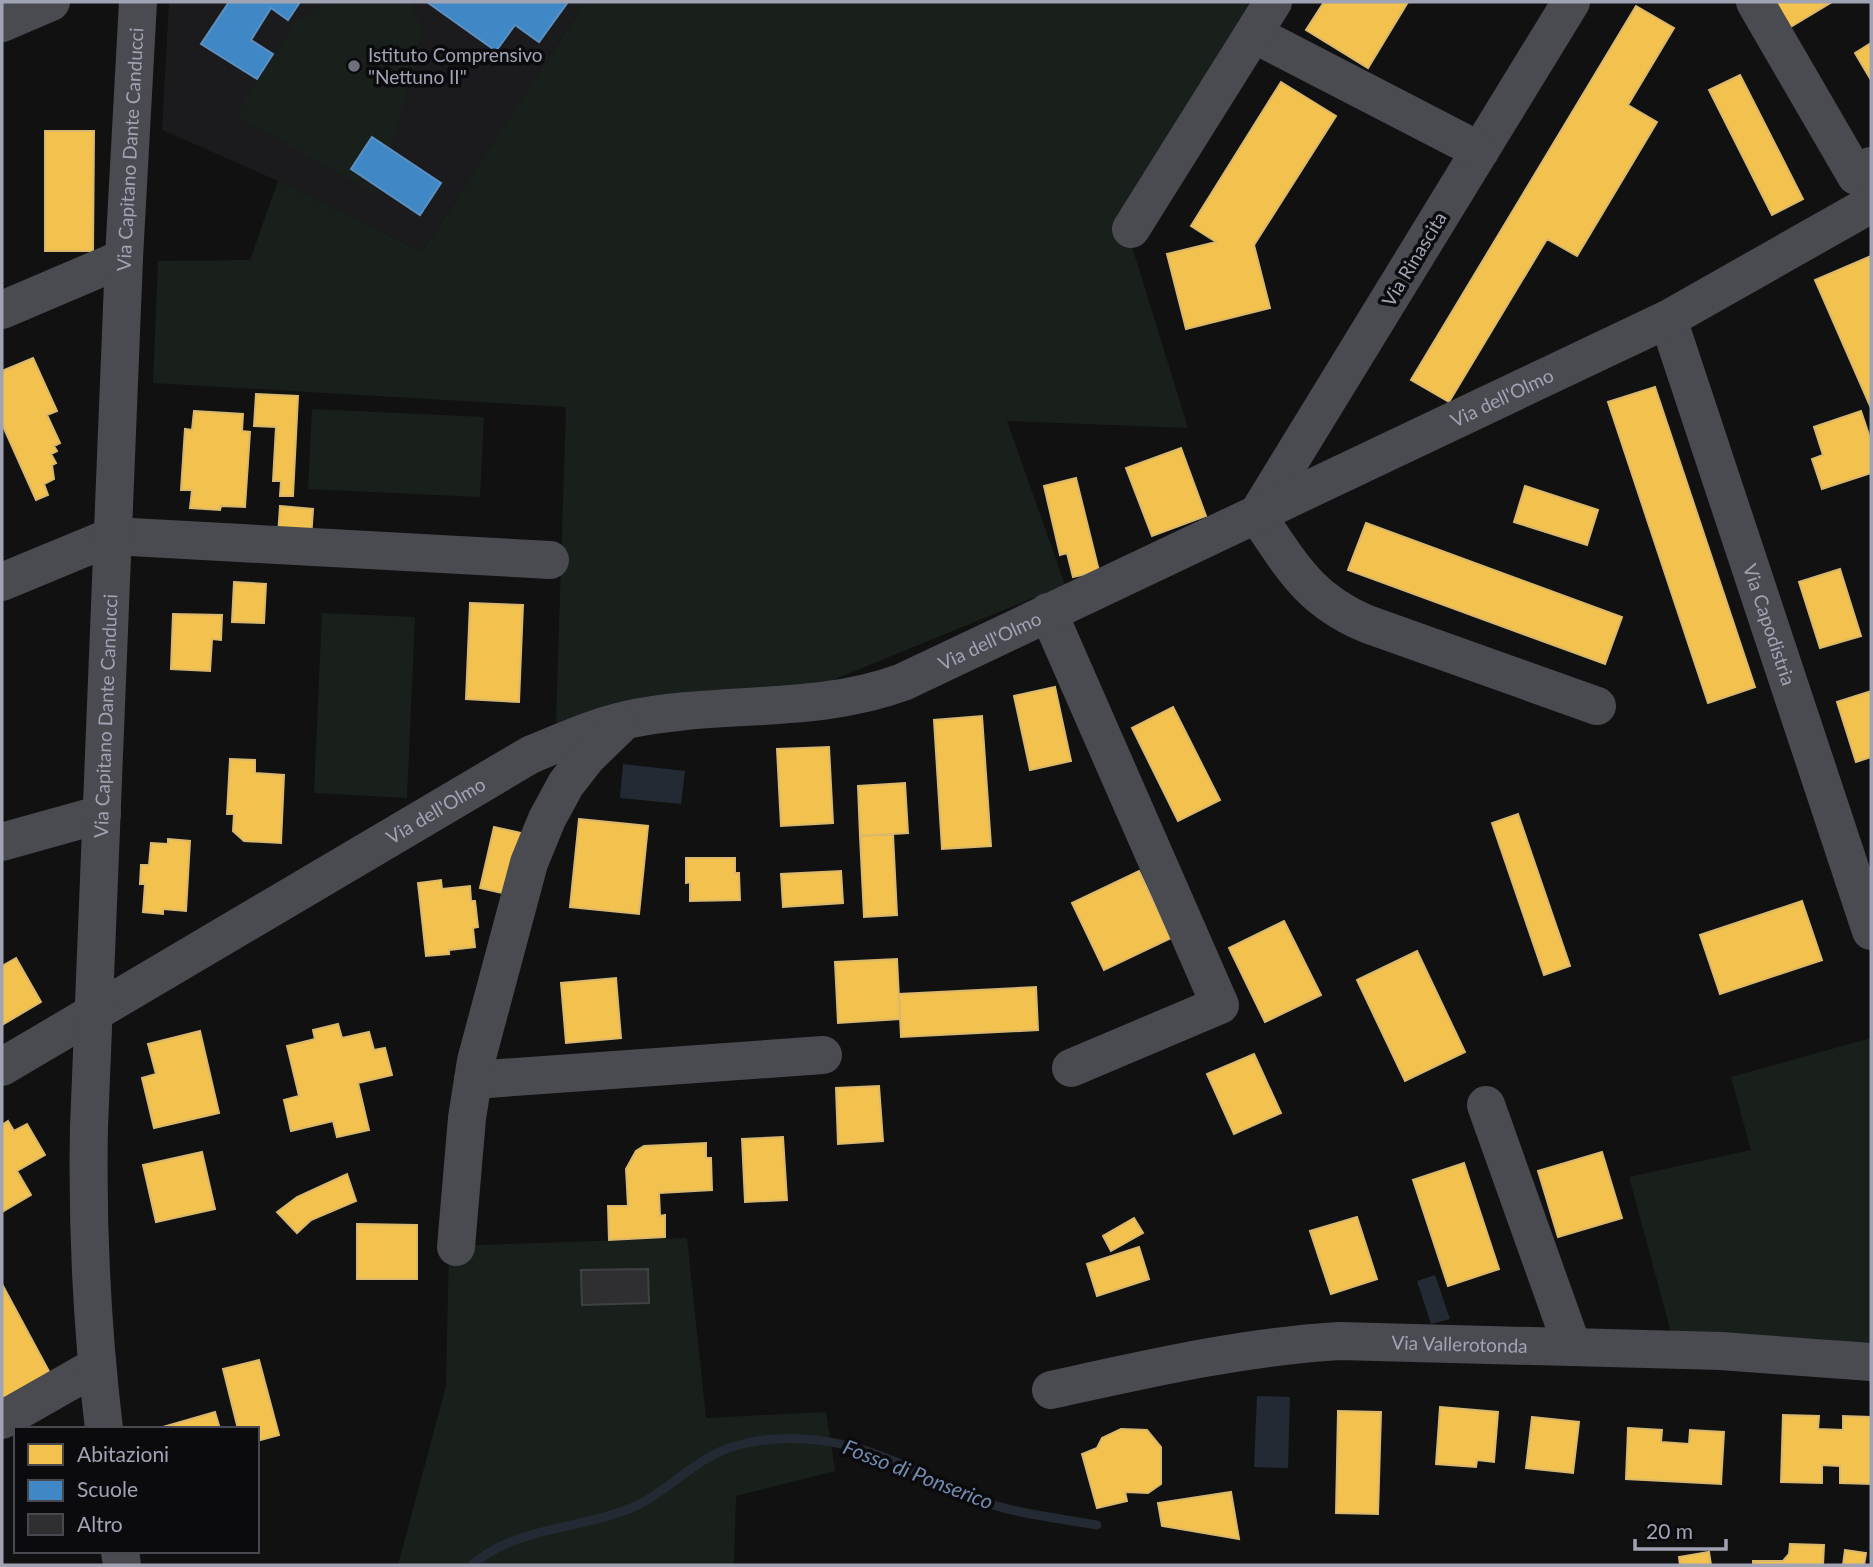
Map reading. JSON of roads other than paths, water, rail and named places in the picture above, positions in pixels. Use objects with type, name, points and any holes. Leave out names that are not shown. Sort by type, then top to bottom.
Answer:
[{"type":"street","points":[[2,23],[51,2]]},
{"type":"street","name":"Via Capitano Dante Canducci","points":[[104,1427],[90,1296],[89,1127],[124,258],[138,2]]},
{"type":"street","name":"Via Rinascita","points":[[1257,515],[1571,2]]},
{"type":"street","points":[[1755,2],[1856,176],[1871,166]]},
{"type":"street","points":[[1131,229],[1263,18],[1480,151]]},
{"type":"street","name":"Via dell'Olmo","points":[[2,1067],[516,762],[578,735],[626,720],[677,713],[823,702],[865,694],[903,682],[1668,319],[1871,204]]},
{"type":"street","points":[[2,310],[124,258]]},
{"type":"street","name":"Via Capodistria","points":[[1668,319],[1871,931]]},
{"type":"street","points":[[1257,515],[1304,582],[1342,613],[1597,706]]},
{"type":"street","points":[[2,582],[113,536],[550,560]]},
{"type":"street","points":[[1048,612],[1220,1005],[1072,1068]]},
{"type":"street","points":[[456,1247],[472,1080],[487,1016],[537,841],[558,797],[576,769],[626,720]]},
{"type":"street","points":[[2,842],[102,814]]},
{"type":"street","points":[[472,1080],[823,1055]]},
{"type":"street","points":[[1486,1105],[1572,1346]]},
{"type":"street","name":"Via Vallerotonda","points":[[1051,1390],[1206,1356],[1295,1343],[1387,1340],[1572,1346],[1751,1353],[1871,1362]]},
{"type":"street","points":[[2,1420],[97,1366]]},
{"type":"waterway","name":"Fosso di Ponserico","points":[[472,1565],[507,1543],[526,1536],[626,1510],[655,1495],[693,1467],[720,1452],[756,1441],[777,1439],[820,1440],[861,1449],[992,1505],[1097,1525]]},
{"type":"place","name":"Istituto Comprensivo \"Nettuno II\"","points":[[354,66]]}]
